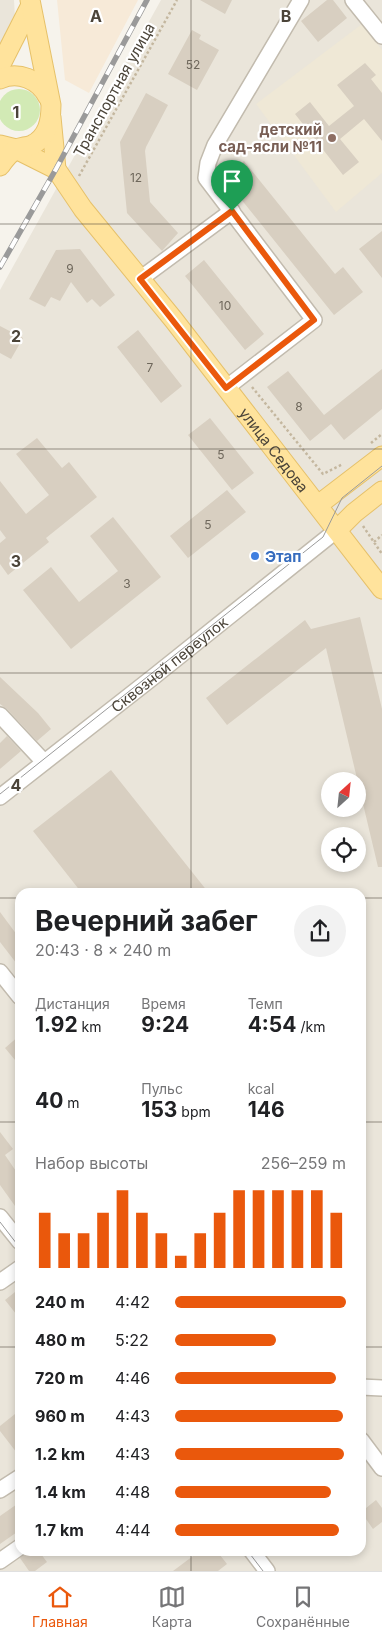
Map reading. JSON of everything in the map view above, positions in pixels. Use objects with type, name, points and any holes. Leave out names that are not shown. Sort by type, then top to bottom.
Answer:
[{"type":"main road","name":"улица Седова","points":[[25,2],[51,111],[56,169],[83,209],[226,388],[382,589]]},
{"type":"main road","points":[[0,66],[25,2]]},
{"type":"main road","points":[[0,79],[6,76],[19,75],[32,79],[47,94],[51,111],[47,130],[40,139],[31,145],[8,147],[0,166]]},
{"type":"main road","name":"улица Седова","points":[[8,147],[56,169]]},
{"type":"main road","points":[[318,505],[374,451]]},
{"type":"main road","points":[[337,530],[354,513],[382,491]]},
{"type":"street","points":[[226,388],[314,320],[206,178],[208,163],[215,145],[301,0]]},
{"type":"street","points":[[353,0],[382,36]]},
{"type":"street","points":[[140,279],[232,211]]},
{"type":"street","name":"Сквозной переулок","points":[[0,797],[337,530]]},
{"type":"street","points":[[0,715],[44,762]]},
{"type":"street","points":[[0,972],[15,991]]},
{"type":"street","points":[[0,1217],[15,1236]]},
{"type":"street","points":[[0,1282],[15,1272]]},
{"type":"street","points":[[366,1387],[382,1388]]},
{"type":"street","points":[[366,1447],[382,1468]]},
{"type":"street","points":[[0,1490],[15,1480]]},
{"type":"street","points":[[0,1561],[15,1550]]},
{"type":"street","points":[[256,1556],[264,1570]]},
{"type":"path","name":"Транспортная улица","points":[[70,190],[178,0]]},
{"type":"path","points":[[242,376],[323,474],[343,464]]},
{"type":"path","points":[[374,451],[382,434]]},
{"type":"path","points":[[374,542],[382,535]]},
{"type":"shaded area","points":[[0,0],[14,0],[15,19],[0,45]]},
{"type":"shaded area","points":[[57,0],[138,0],[89,93],[65,80]]},
{"type":"shaded area","points":[[161,0],[382,0],[382,1571],[0,1571],[0,290]]},
{"type":"shaded area","name":"детский сад-ясли №11","points":[[362,24],[382,50],[382,173],[336,212],[256,104]]},
{"type":"green space","points":[[19,89],[27,91],[36,99],[39,106],[38,118],[27,129],[19,131],[11,129],[0,118],[0,102],[11,91]]},
{"type":"building","points":[[200,0],[232,0],[225,14]]},
{"type":"building","points":[[327,0],[333,0],[347,18],[318,42],[301,21]]},
{"type":"building","points":[[192,30],[201,35],[199,39],[219,50],[197,90],[168,74]]},
{"type":"building","points":[[365,63],[376,75],[371,79],[382,93],[382,141],[364,119],[340,139],[359,162],[343,175],[295,114],[310,102],[329,126],[354,106],[337,85]]},
{"type":"building","points":[[146,93],[168,105],[145,151],[150,202],[178,233],[162,251],[127,213],[120,142]]},
{"type":"building","points":[[244,161],[335,274],[343,267],[363,292],[334,315],[224,178]]},
{"type":"building","points":[[382,231],[382,278],[359,249]]},
{"type":"building","points":[[80,249],[115,295],[100,307],[92,299],[87,303],[71,282],[60,301],[51,297],[45,307],[29,299],[56,250]]},
{"type":"building","points":[[204,260],[264,334],[245,350],[185,276]]},
{"type":"building","points":[[0,326],[23,338],[11,359],[0,353]]},
{"type":"building","points":[[138,330],[182,386],[161,403],[117,347]]},
{"type":"building","points":[[382,369],[382,409],[344,440],[331,424],[310,441],[267,387],[288,371],[324,415]]},
{"type":"building","points":[[210,418],[254,473],[232,490],[188,435]]},
{"type":"building","points":[[37,438],[62,468],[69,462],[97,497],[46,538],[49,542],[8,575],[0,564],[0,543],[6,538],[0,530],[0,481],[26,514],[49,495],[16,454]]},
{"type":"building","points":[[227,490],[246,512],[188,558],[170,536]]},
{"type":"building","points":[[113,517],[161,577],[71,649],[23,590],[51,567],[79,602],[118,571],[90,536]]},
{"type":"building","points":[[360,617],[382,709],[382,867],[378,867],[366,816],[366,772],[355,772],[326,648],[227,725],[206,698],[305,620],[311,629]]},
{"type":"building","points":[[0,677],[38,713],[51,729],[37,741],[0,704]]},
{"type":"building","points":[[7,736],[21,751],[0,769],[0,743]]},
{"type":"building","points":[[111,770],[205,888],[78,888],[33,831]]},
{"type":"building","points":[[0,912],[15,932],[15,962],[0,942]]},
{"type":"building","points":[[15,1039],[15,1060],[5,1048]]},
{"type":"building","points":[[0,1132],[13,1149],[5,1155],[15,1170],[15,1206],[0,1185]]},
{"type":"building","points":[[15,1292],[15,1313],[5,1300]]},
{"type":"building","points":[[15,1414],[15,1450],[0,1431],[0,1426]]},
{"type":"building","points":[[376,1500],[382,1508],[382,1522],[373,1529],[366,1519],[366,1508]]},
{"type":"building","points":[[15,1506],[15,1534],[0,1544],[0,1516]]},
{"type":"building","points":[[22,1556],[42,1556],[47,1562],[35,1571],[29,1571],[20,1558]]},
{"type":"building","points":[[193,1556],[221,1556],[227,1564],[218,1571],[173,1571]]},
{"type":"tram line","points":[[0,794],[323,537],[342,498],[382,466]]},
{"type":"tram line","points":[[137,693],[167,670]]},
{"type":"tram line","points":[[0,1222],[15,1242]]},
{"type":"tram line","points":[[252,1556],[263,1571]]},
{"type":"railway","points":[[0,267],[56,169],[147,0]]},
{"type":"place","name":"детский сад-ясли №11","points":[[332,138]]},
{"type":"place","name":"Этап","points":[[255,556]]},
{"type":"route","points":[[232,211],[314,320],[226,388],[140,279],[232,211]]}]
